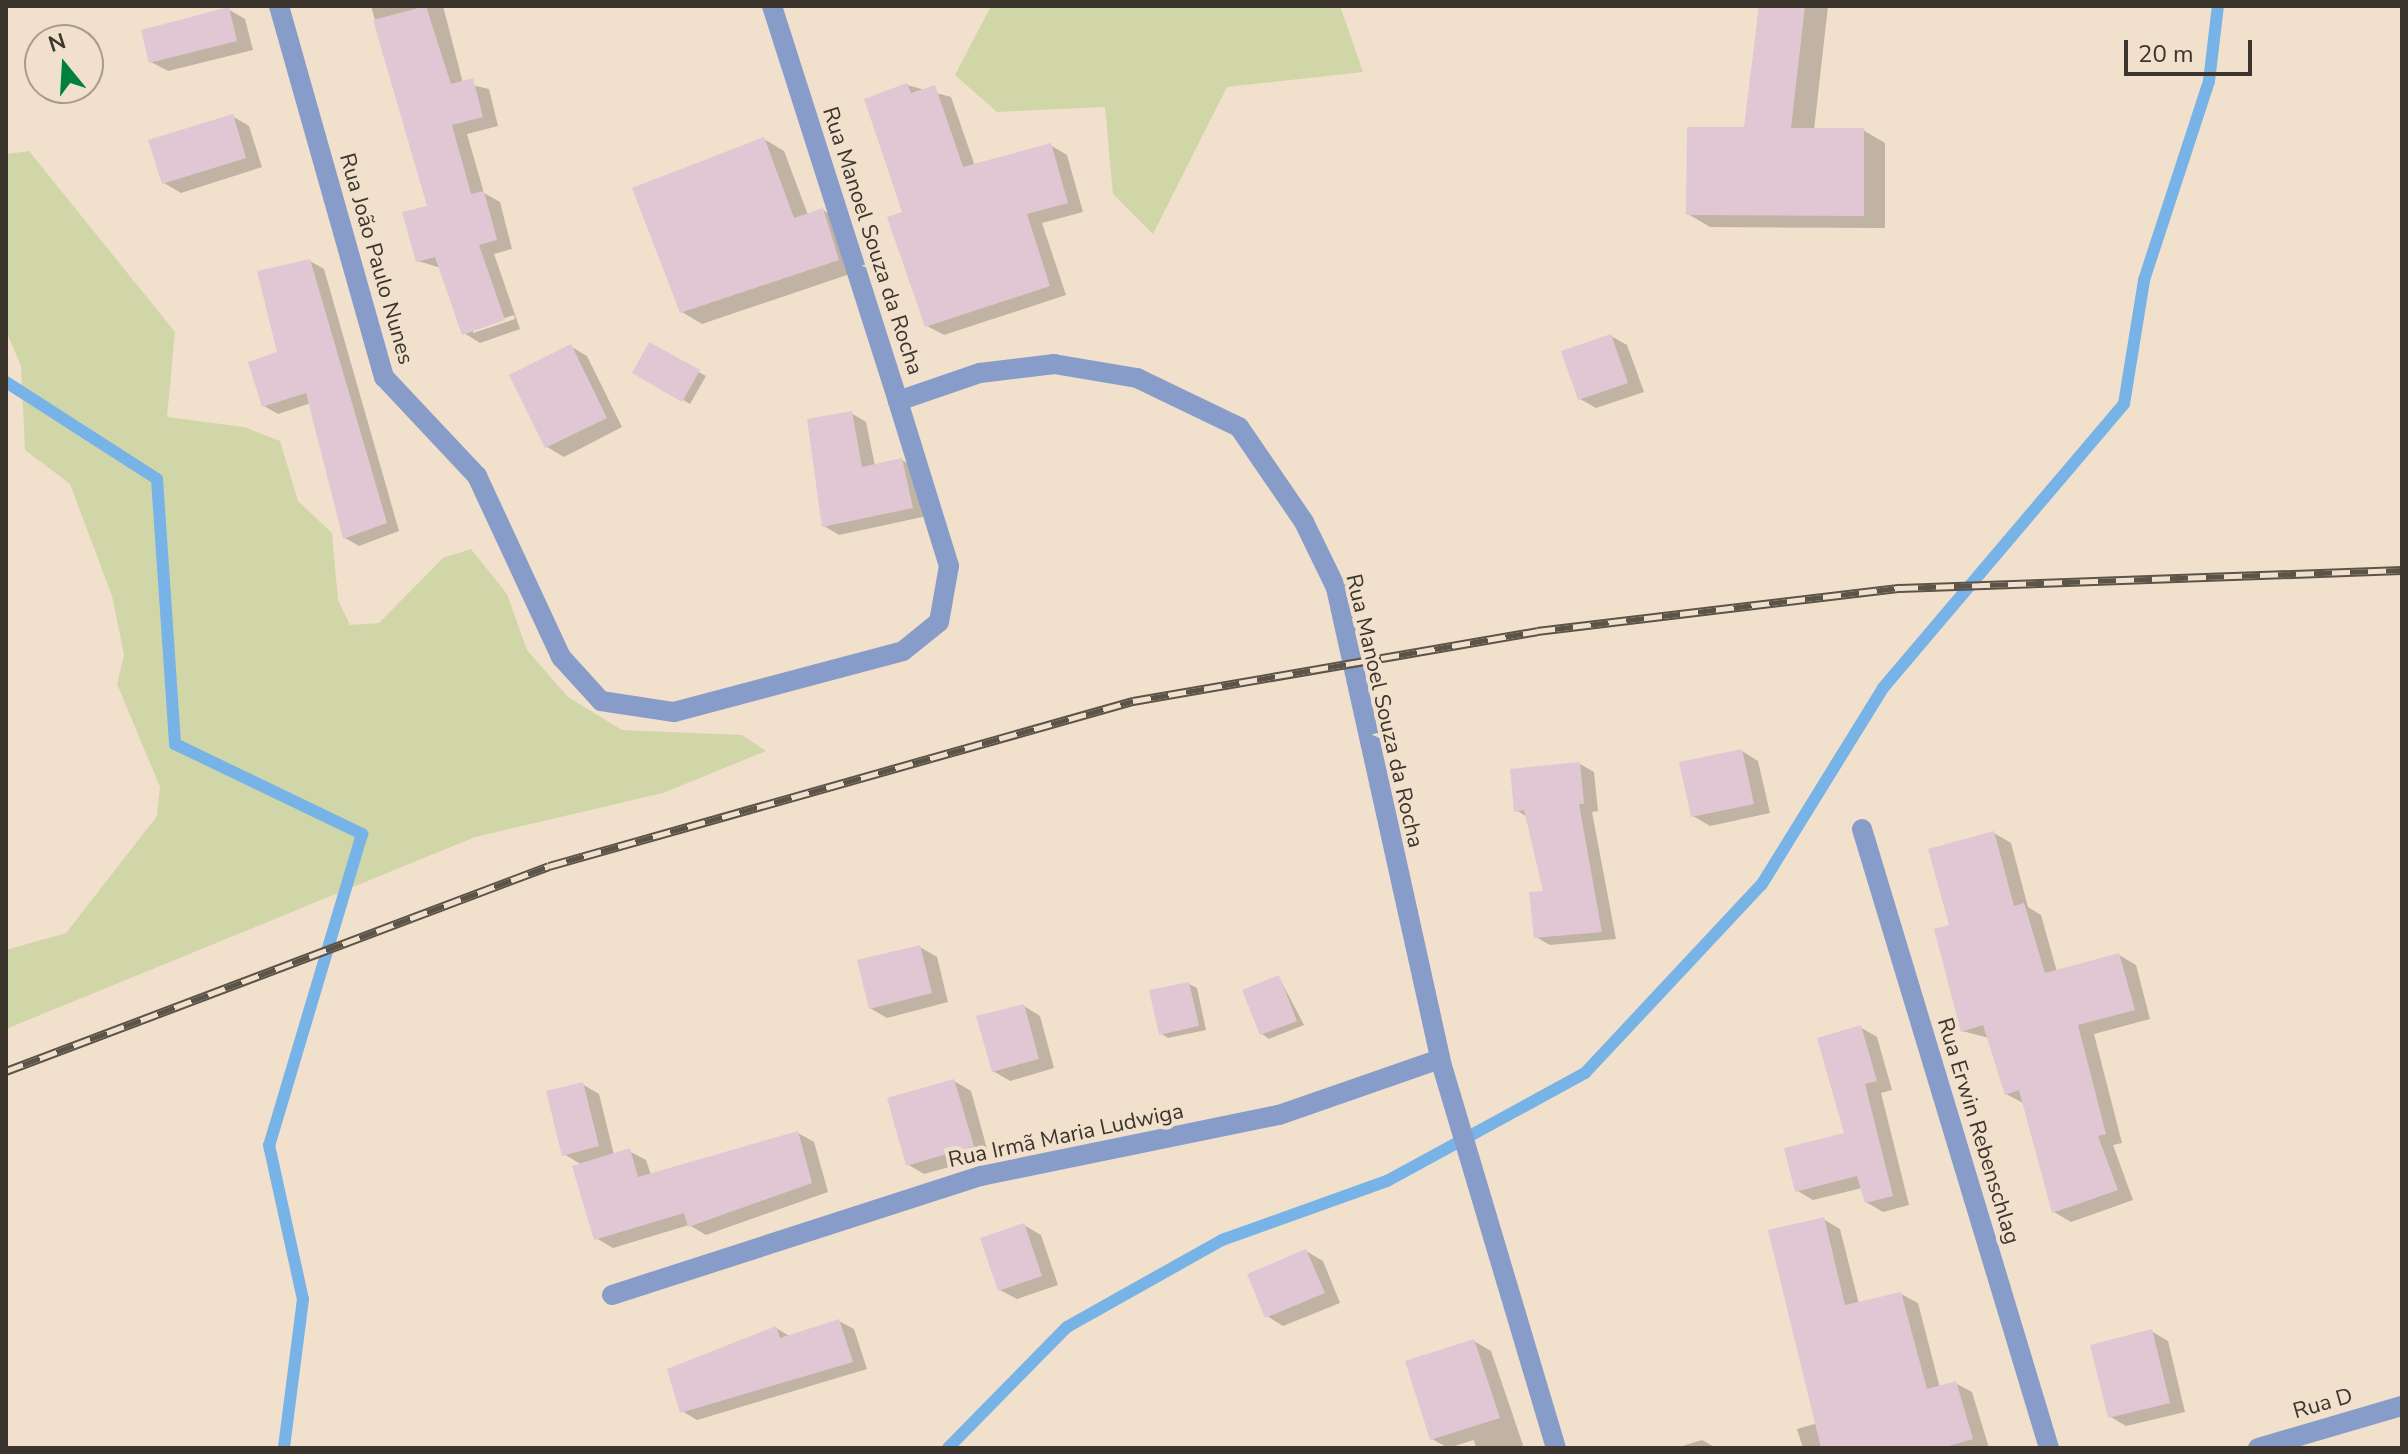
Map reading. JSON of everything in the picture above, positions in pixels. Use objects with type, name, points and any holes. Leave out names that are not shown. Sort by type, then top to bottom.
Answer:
[{"type":"street","name":"Rua João Paulo Nunes","points":[[279,6],[384,377],[477,476],[561,657],[601,701],[674,712],[903,651],[939,622],[949,566],[898,401]]},
{"type":"street","name":"Rua Manoel Souza da Rocha","points":[[772,6],[898,401],[980,373],[1054,364],[1137,378],[1192,398],[1239,427],[1304,522],[1336,588],[1440,1059],[1556,1448]]},
{"type":"street","name":"Rua Erwin Rebenschlag","points":[[1862,829],[2049,1448]]},
{"type":"street","name":"Rua Irmã Maria Ludwiga","points":[[612,1295],[981,1176],[1279,1115],[1440,1059]]},
{"type":"street","name":"Rua D","points":[[2258,1448],[2402,1406]]},
{"type":"green space","points":[[991,6],[1340,6],[1363,72],[1227,87],[1153,234],[1113,194],[1105,107],[997,112],[955,75]]},
{"type":"green space","points":[[29,151],[175,332],[167,417],[244,427],[280,441],[298,501],[332,533],[338,600],[350,625],[379,623],[443,558],[471,549],[507,594],[527,650],[568,697],[622,730],[742,735],[766,751],[663,793],[475,837],[6,1029],[6,950],[66,933],[157,816],[160,787],[117,684],[124,655],[112,596],[70,484],[25,450],[21,366],[6,331],[6,154]]},
{"type":"building","points":[[426,6],[451,84],[473,78],[483,117],[452,125],[471,194],[484,191],[497,240],[479,245],[505,320],[462,335],[435,257],[416,262],[402,212],[427,206],[373,20]]},
{"type":"building","points":[[1759,6],[1805,6],[1791,128],[1864,128],[1864,216],[1686,215],[1687,127],[1744,127]]},
{"type":"building","points":[[229,7],[237,41],[149,63],[141,30]]},
{"type":"building","points":[[907,83],[911,93],[935,85],[963,167],[1051,143],[1068,203],[1027,214],[1050,286],[925,327],[887,217],[902,212],[864,99]]},
{"type":"building","points":[[233,114],[246,158],[162,184],[148,140]]},
{"type":"building","points":[[764,137],[794,218],[823,208],[839,260],[680,313],[632,188]]},
{"type":"building","points":[[310,259],[387,523],[343,539],[306,393],[262,407],[248,362],[277,352],[257,271]]},
{"type":"building","points":[[1611,334],[1628,383],[1578,400],[1561,351]]},
{"type":"building","points":[[649,342],[700,370],[682,402],[632,373]]},
{"type":"building","points":[[571,344],[607,418],[545,448],[509,375]]},
{"type":"building","points":[[852,411],[862,467],[902,458],[913,508],[822,527],[807,419]]},
{"type":"building","points":[[1742,749],[1754,804],[1691,817],[1679,762]]},
{"type":"building","points":[[1580,762],[1584,804],[1579,804],[1602,932],[1534,938],[1529,892],[1543,891],[1524,810],[1514,812],[1510,769]]},
{"type":"building","points":[[1994,831],[2014,906],[2024,903],[2045,973],[2119,953],[2135,1010],[2078,1025],[2106,1134],[2098,1136],[2118,1190],[2052,1213],[2019,1090],[2005,1095],[1983,1025],[1961,1032],[1934,929],[1949,925],[1928,849]]},
{"type":"building","points":[[920,945],[932,993],[869,1009],[857,960]]},
{"type":"building","points":[[1279,975],[1297,1021],[1260,1035],[1242,990]]},
{"type":"building","points":[[1189,982],[1199,1026],[1159,1035],[1149,990]]},
{"type":"building","points":[[1024,1004],[1039,1059],[992,1072],[976,1016]]},
{"type":"building","points":[[1861,1025],[1877,1081],[1865,1084],[1893,1196],[1865,1203],[1857,1176],[1795,1192],[1784,1148],[1844,1133],[1817,1038]]},
{"type":"building","points":[[954,1079],[974,1146],[906,1166],[887,1098]]},
{"type":"building","points":[[583,1082],[599,1146],[562,1156],[546,1091]]},
{"type":"building","points":[[798,1131],[812,1183],[688,1227],[684,1213],[594,1240],[572,1166],[630,1148],[638,1177]]},
{"type":"building","points":[[1824,1217],[1845,1305],[1901,1292],[1927,1389],[1956,1381],[1973,1439],[1942,1448],[1821,1448],[1768,1230]]},
{"type":"building","points":[[1024,1223],[1042,1276],[998,1291],[980,1238]]},
{"type":"building","points":[[1306,1249],[1325,1293],[1265,1318],[1247,1274]]},
{"type":"building","points":[[839,1319],[853,1362],[680,1413],[667,1369],[776,1326],[780,1338]]},
{"type":"building","points":[[2152,1329],[2170,1403],[2108,1418],[2090,1345]]},
{"type":"building","points":[[1474,1339],[1500,1418],[1430,1440],[1405,1361]]},
{"type":"waterway","points":[[948,1448],[1067,1327],[1222,1240],[1387,1181],[1585,1073],[1762,884],[1883,688],[2124,404],[2144,280],[2209,81],[2218,6]]},
{"type":"waterway","points":[[6,382],[157,479],[175,744],[362,834],[269,1145],[303,1299],[284,1448]]},
{"type":"railway","points":[[6,1071],[549,866],[1133,701],[1537,631],[1900,588],[2402,570]]}]
